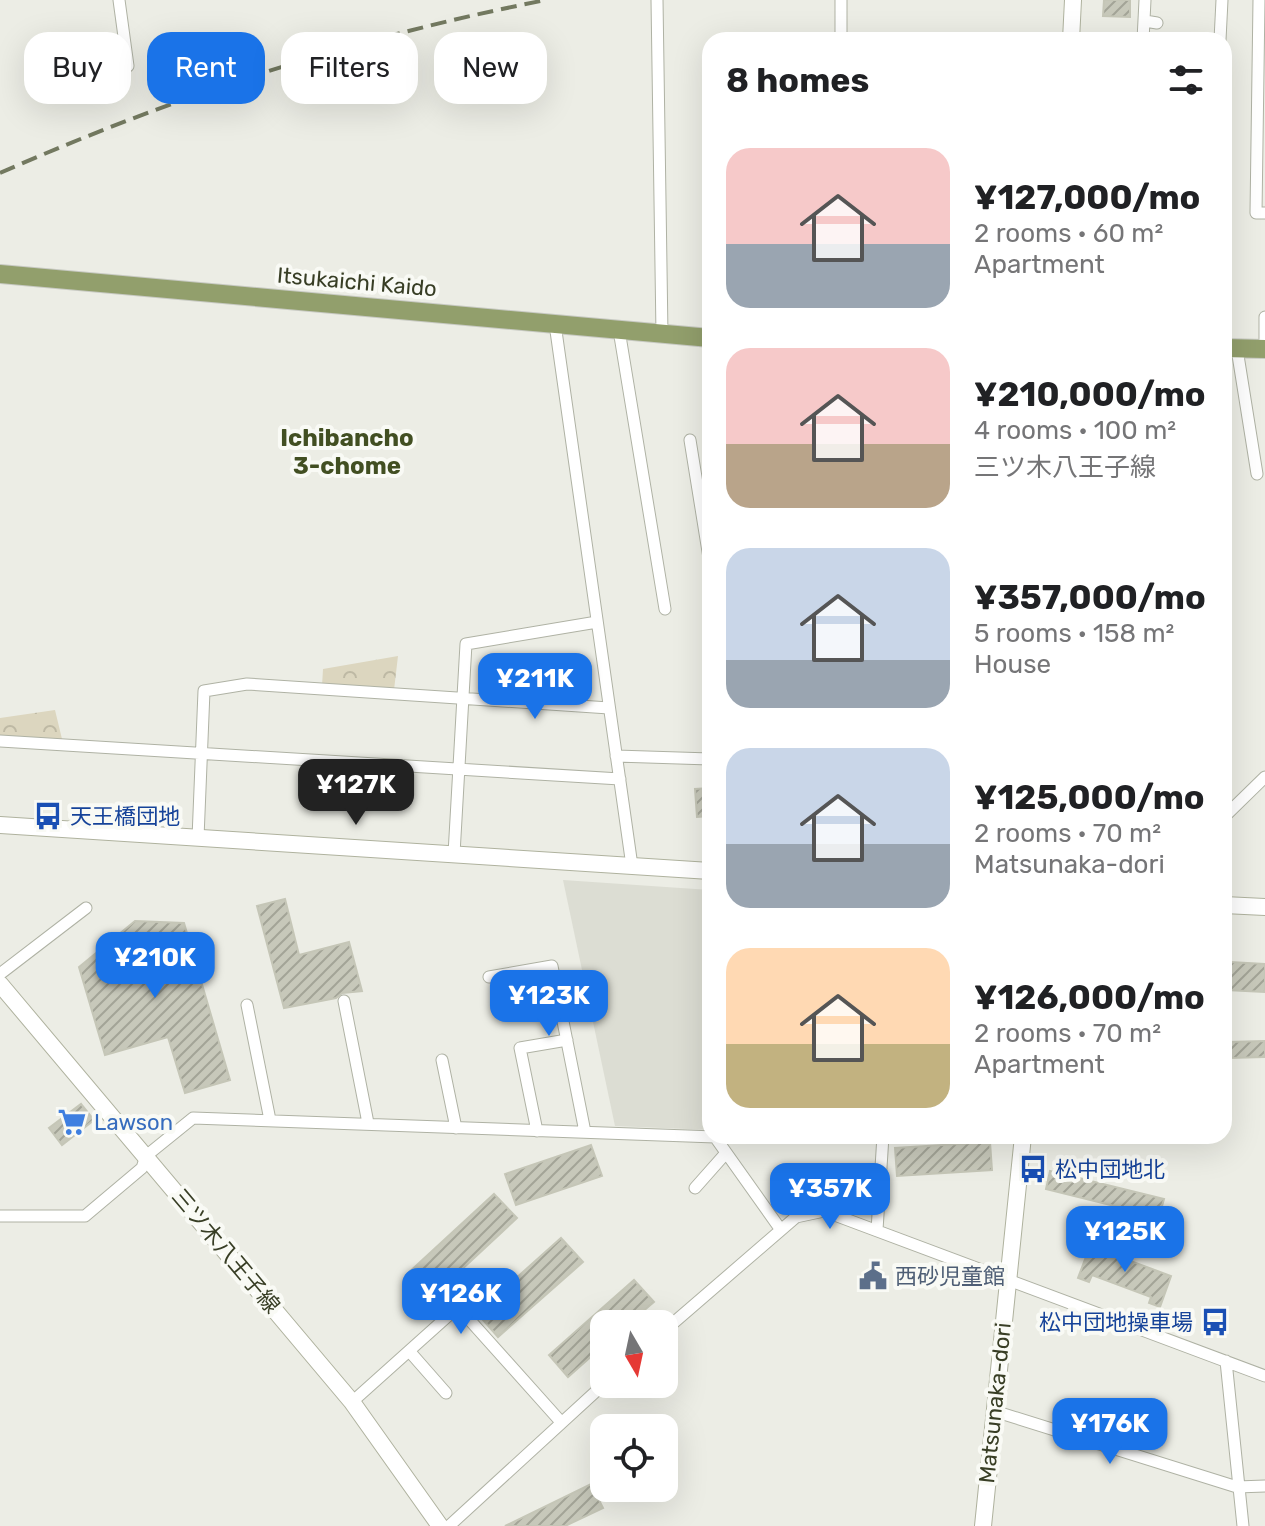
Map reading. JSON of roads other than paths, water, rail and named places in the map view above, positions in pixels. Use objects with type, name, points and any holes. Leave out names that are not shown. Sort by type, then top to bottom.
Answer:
[{"type":"main road","name":"Itsukaichi Kaido","points":[[0,274],[702,337]]},
{"type":"main road","points":[[1232,348],[1265,349]]},
{"type":"street","points":[[119,0],[123,32]]},
{"type":"street","points":[[657,0],[662,334]]},
{"type":"street","points":[[841,0],[841,32]]},
{"type":"street","points":[[1071,32],[1073,0]]},
{"type":"street","points":[[1145,0],[1151,22],[1147,32]]},
{"type":"street","points":[[1220,32],[1222,0]]},
{"type":"street","points":[[1259,0],[1256,213],[1265,213]]},
{"type":"street","points":[[1265,317],[1265,349]]},
{"type":"street","points":[[555,324],[632,866]]},
{"type":"street","points":[[619,330],[665,609]]},
{"type":"street","points":[[1232,353],[1257,474]]},
{"type":"street","points":[[690,440],[702,514]]},
{"type":"street","points":[[454,854],[466,644],[597,622]]},
{"type":"street","points":[[198,838],[204,691],[247,684],[609,708]]},
{"type":"street","points":[[0,741],[620,779]]},
{"type":"street","points":[[616,756],[702,759]]},
{"type":"street","points":[[1232,809],[1265,777]]},
{"type":"street","points":[[0,825],[702,870]]},
{"type":"street","points":[[1232,905],[1265,907]]},
{"type":"street","points":[[0,974],[86,908]]},
{"type":"street","points":[[489,977],[552,966],[585,1132]]},
{"type":"street","name":"三ツ木八王子線","points":[[0,984],[352,1402],[401,1466],[440,1526]]},
{"type":"street","points":[[344,1001],[368,1123]]},
{"type":"street","points":[[247,1005],[270,1120]]},
{"type":"street","points":[[537,1131],[520,1048],[567,1040]]},
{"type":"street","points":[[442,1060],[456,1128]]},
{"type":"street","points":[[0,1216],[85,1216],[142,1168],[146,1156],[193,1118],[702,1136]]},
{"type":"street","points":[[720,1144],[781,1230]]},
{"type":"street","points":[[877,1230],[882,1144]]},
{"type":"street","name":"Matsunaka-dori","points":[[983,1526],[1022,1144]]},
{"type":"street","points":[[695,1188],[726,1153]]},
{"type":"street","points":[[678,1319],[796,1217],[815,1210],[877,1230],[1008,1282],[1265,1376]]},
{"type":"street","points":[[352,1402],[458,1307],[561,1422]]},
{"type":"street","points":[[410,1352],[446,1393]]},
{"type":"street","points":[[1226,1361],[1243,1526]]},
{"type":"street","points":[[449,1526],[590,1396]]},
{"type":"street","points":[[994,1411],[1237,1487],[1265,1486]]},
{"type":"railway","points":[[0,173],[133,118],[268,71],[406,32],[546,0]]},
{"type":"place","name":"天王橋団地","points":[[48,816]]},
{"type":"place","name":"Lawson","points":[[72,1122]]},
{"type":"place","name":"松中団地北","points":[[1033,1169]]},
{"type":"place","name":"西砂児童館","points":[[873,1276]]},
{"type":"place","name":"松中団地操車場","points":[[1215,1322]]},
{"type":"district","name":"Ichibancho 3-chome","points":[[347,452]]}]
